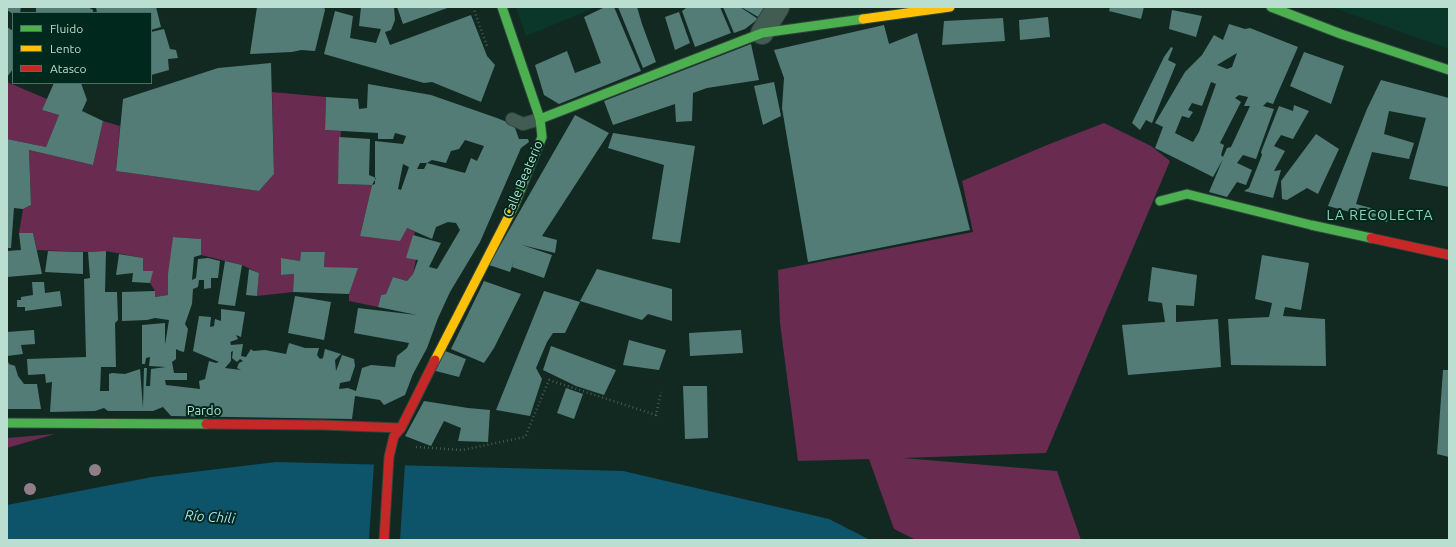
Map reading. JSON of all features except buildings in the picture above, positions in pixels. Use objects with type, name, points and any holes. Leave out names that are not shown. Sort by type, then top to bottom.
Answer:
[{"type":"street","name":"Calle Beaterio","points":[[384,540],[389,457],[394,436],[401,428],[422,384],[519,196],[542,137],[540,119],[502,7]]},
{"type":"street","points":[[762,33],[778,7]]},
{"type":"street","points":[[540,119],[762,33],[950,7]]},
{"type":"street","points":[[1270,7],[1341,34],[1449,70]]},
{"type":"street","points":[[1160,201],[1187,194],[1449,255]]},
{"type":"street","name":"Pardo","points":[[7,423],[314,425],[401,428]]},
{"type":"lane","points":[[512,119],[523,124],[540,119]]},
{"type":"path","points":[[391,446],[462,450],[525,437],[549,380],[656,415],[661,392]]},
{"type":"shaded area","points":[[516,7],[597,7],[526,36]]},
{"type":"shaded area","points":[[1331,7],[1449,7],[1449,49]]},
{"type":"shaded area","points":[[7,82],[47,99],[42,110],[59,115],[46,147],[7,139]]},
{"type":"shaded area","points":[[272,92],[326,97],[325,130],[341,131],[338,184],[372,185],[360,236],[407,228],[415,232],[407,257],[416,259],[413,274],[407,281],[393,277],[386,294],[381,295],[378,307],[349,301],[349,294],[357,269],[324,267],[325,252],[301,252],[300,261],[281,258],[281,275],[294,274],[293,292],[257,296],[259,273],[242,265],[201,255],[201,239],[173,237],[168,295],[155,297],[155,291],[150,283],[152,272],[143,271],[143,258],[106,251],[88,252],[37,250],[33,233],[19,233],[23,209],[31,205],[29,150],[93,165],[103,121],[120,126],[116,171],[259,191],[274,174]]},
{"type":"shaded area","points":[[1104,123],[1151,146],[1170,161],[1046,453],[903,458],[1057,471],[1081,540],[916,540],[894,529],[869,459],[798,461],[780,323],[778,270],[973,232],[962,181]]},
{"type":"shaded area","points":[[55,434],[7,448],[7,438]]},
{"type":"water","name":"Río Chili","points":[[276,462],[623,471],[829,519],[870,540],[7,540],[7,505],[152,477]]},
{"type":"pier","points":[[374,463],[405,464],[400,540],[364,540],[369,539]]},
{"type":"traffic: fast","points":[[502,7],[540,119],[542,137],[514,206]]},
{"type":"traffic: fast","points":[[1271,7],[1341,34],[1449,70]]},
{"type":"traffic: fast","points":[[540,119],[762,33],[863,19]]},
{"type":"traffic: fast","points":[[1160,201],[1187,194],[1311,225],[1371,238]]},
{"type":"traffic: fast","points":[[7,423],[206,424]]},
{"type":"traffic: slow","points":[[863,19],[950,7]]},
{"type":"traffic: slow","points":[[435,360],[514,206]]},
{"type":"traffic: jam","points":[[1371,238],[1449,255]]},
{"type":"traffic: jam","points":[[384,540],[389,457],[394,436],[401,428],[435,360]]},
{"type":"traffic: jam","points":[[206,424],[322,425],[401,428]]},
{"type":"district","name":"LA RECOLECTA","points":[[1380,215]]}]
